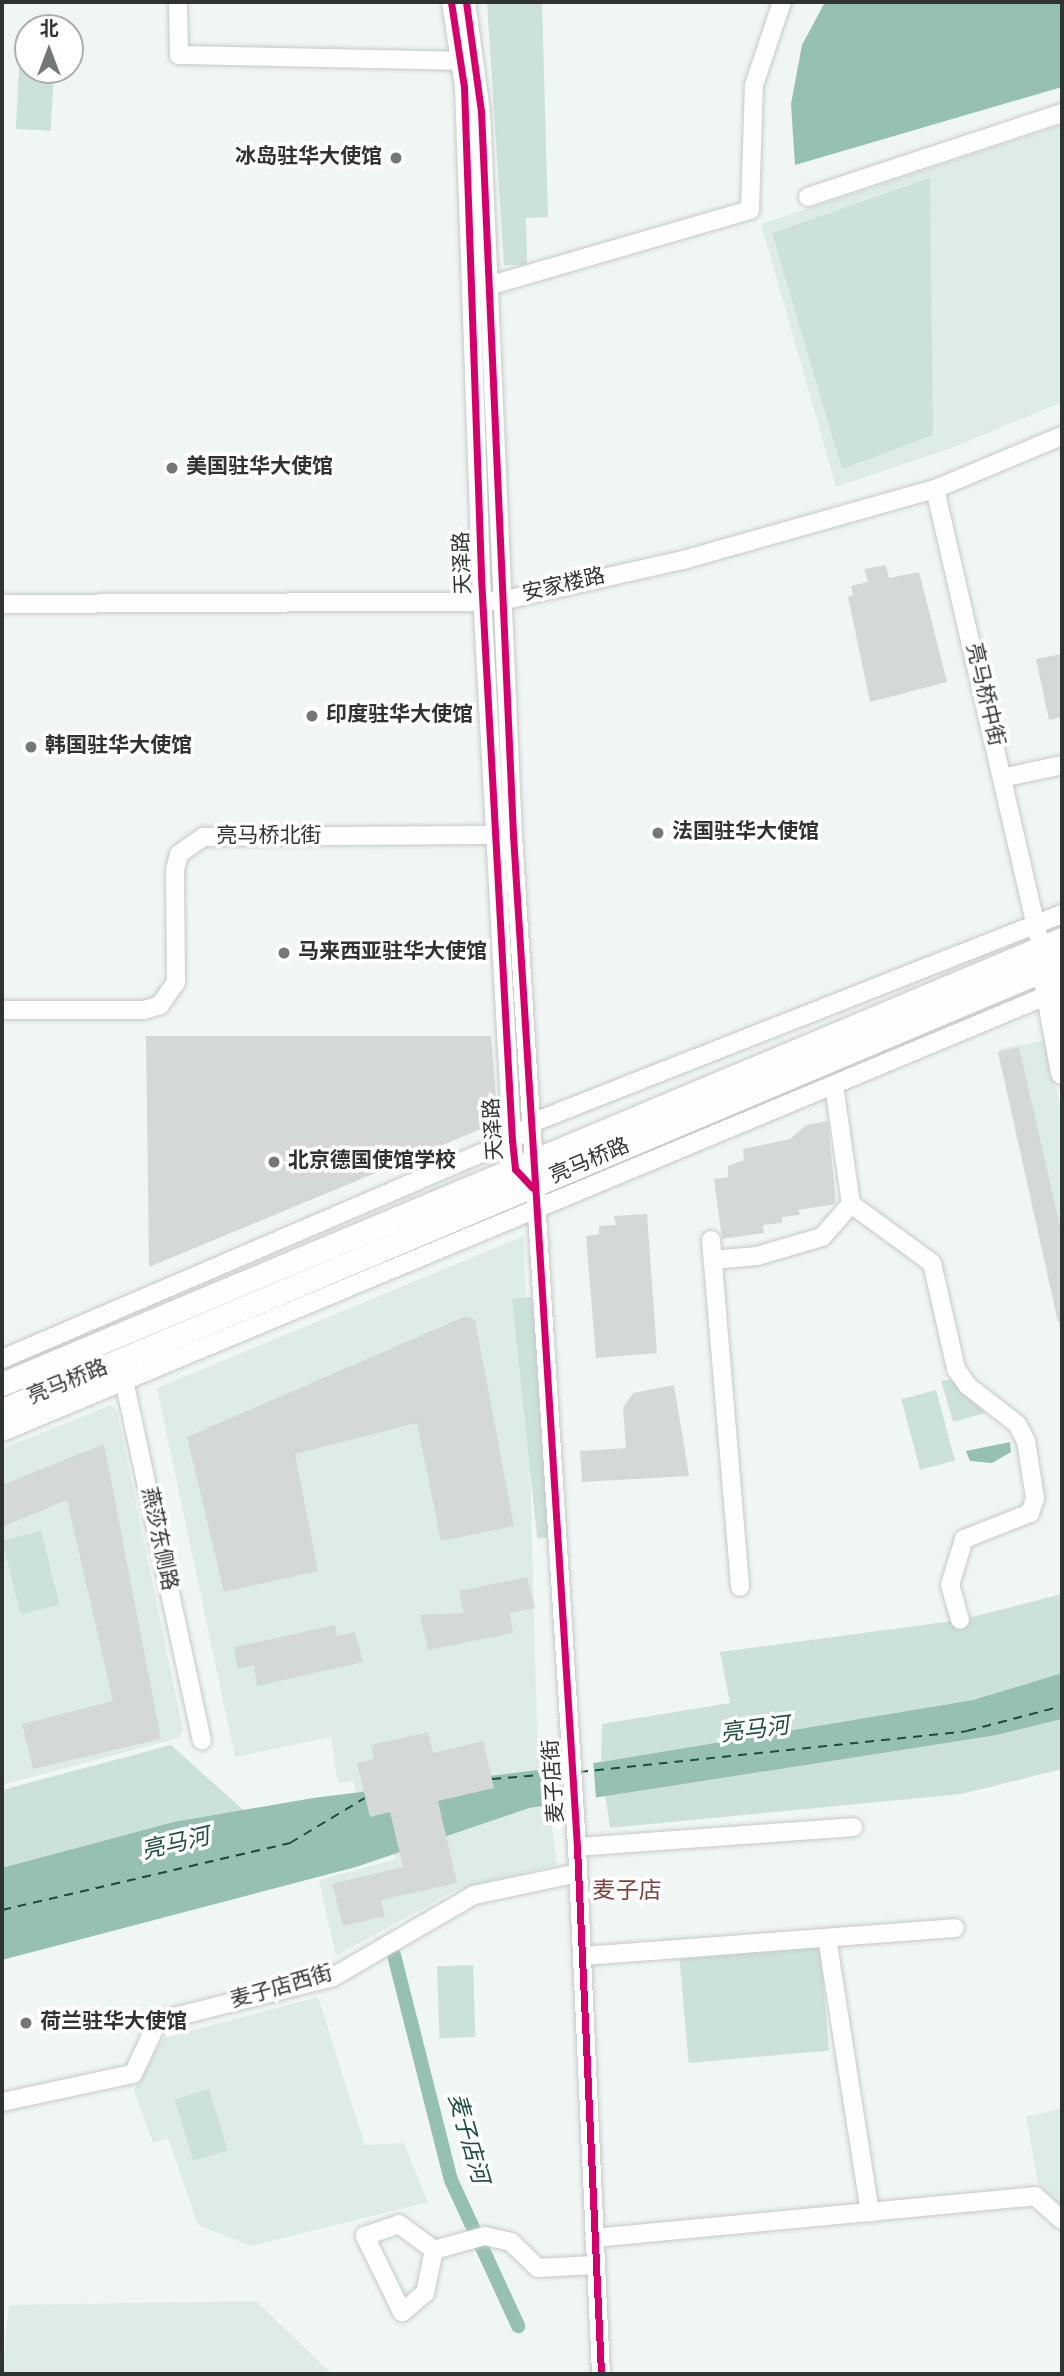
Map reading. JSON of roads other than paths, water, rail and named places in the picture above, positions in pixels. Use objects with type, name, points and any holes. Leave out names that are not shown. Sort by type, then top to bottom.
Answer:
[{"type":"main road","points":[[1052,957],[1058,991],[1062,1072]]},
{"type":"main road","name":"亮马桥路","points":[[2,1384],[537,1160],[1052,957]]},
{"type":"main road","name":"亮马桥路","points":[[2,1410],[122,1372],[1052,957]]},
{"type":"street","points":[[178,2],[179,55],[460,61]]},
{"type":"street","name":"天泽路","points":[[451,2],[460,61],[505,835],[512,1140],[515,1169],[532,1187]]},
{"type":"street","name":"天泽路","points":[[466,2],[481,111],[488,286],[492,601]]},
{"type":"street","points":[[488,286],[750,210],[754,85],[782,2]]},
{"type":"street","points":[[808,197],[1062,113]]},
{"type":"street","name":"安家楼路","points":[[2,604],[492,601],[687,559],[935,488],[1062,436]]},
{"type":"street","name":"亮马桥中街","points":[[935,488],[1035,925],[1052,957]]},
{"type":"street","points":[[1002,778],[1062,765]]},
{"type":"street","name":"天泽路","points":[[505,835],[537,1160],[532,1187]]},
{"type":"street","name":"亮马桥北街","points":[[2,1010],[144,1010],[160,1005],[176,982],[174,870],[179,854],[202,837],[505,835]]},
{"type":"street","points":[[2,1359],[512,1140],[534,1122],[1062,914]]},
{"type":"street","points":[[2,1432],[122,1372],[534,1212],[1058,991]]},
{"type":"street","points":[[834,1085],[851,1204],[932,1263],[956,1369],[968,1386],[1017,1424],[1026,1441],[1034,1499],[1030,1513],[964,1539],[950,1584],[960,1620]]},
{"type":"street","name":"麦子店街","points":[[532,1187],[577,1847],[601,2374]]},
{"type":"street","points":[[713,1260],[757,1255],[822,1237],[851,1204]]},
{"type":"street","points":[[711,1240],[740,1587]]},
{"type":"street","name":"燕莎东侧路","points":[[114,1337],[202,1740]]},
{"type":"street","points":[[577,1847],[853,1827]]},
{"type":"street","name":"麦子店西街","points":[[2,2102],[133,2074],[158,2021],[333,1977],[474,1895],[578,1873]]},
{"type":"street","points":[[583,1956],[956,1928]]},
{"type":"street","points":[[827,1938],[870,2213]]},
{"type":"street","points":[[594,2238],[1035,2196],[1062,2220]]},
{"type":"street","points":[[400,2224],[434,2250],[425,2293],[402,2312],[365,2236],[400,2224]]},
{"type":"street","points":[[434,2250],[485,2236],[512,2242],[538,2268],[595,2265]]},
{"type":"water","points":[[825,2],[1062,2],[1062,87],[795,165],[791,104],[802,45]]},
{"type":"water","points":[[1010,1442],[1011,1452],[992,1463],[970,1461],[966,1451]]},
{"type":"water","name":"亮马河","points":[[1062,1673],[1062,1719],[997,1735],[529,1808],[356,1867],[2,1960],[2,1868],[174,1822],[313,1798],[601,1762],[973,1700]]},
{"type":"waterway","name":"麦子店河","points":[[394,1955],[451,2180],[518,2326]]},
{"type":"place","name":"冰岛驻华大使馆","points":[[396,158]]},
{"type":"place","name":"美国驻华大使馆","points":[[172,468]]},
{"type":"place","name":"印度驻华大使馆","points":[[312,716]]},
{"type":"place","name":"韩国驻华大使馆","points":[[31,747]]},
{"type":"place","name":"法国驻华大使馆","points":[[658,833]]},
{"type":"place","name":"马来西亚驻华大使馆","points":[[284,953]]},
{"type":"place","name":"北京德国使馆学校","points":[[274,1162]]},
{"type":"place","name":"荷兰驻华大使馆","points":[[26,2023]]},
{"type":"district","name":"麦子店","points":[[627,1893]]}]
